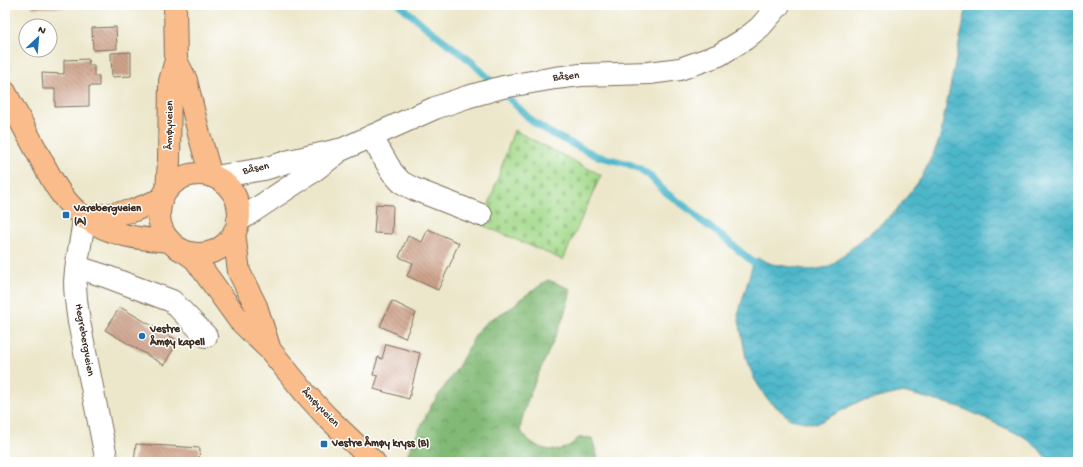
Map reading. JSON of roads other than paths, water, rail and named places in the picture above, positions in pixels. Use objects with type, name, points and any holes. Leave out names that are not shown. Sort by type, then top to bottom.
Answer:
[{"type":"main road","name":"Åmøyveien","points":[[164,195],[169,161],[170,81],[176,60],[175,5]]},
{"type":"main road","name":"Åmøyveien","points":[[176,60],[186,80],[199,134],[213,176]]},
{"type":"main road","points":[[6,97],[61,193],[77,213],[101,227],[137,239],[176,246],[192,253],[202,254],[212,251],[221,247],[228,240],[236,226],[237,203],[229,188],[213,176],[201,174],[182,178],[174,183],[164,195],[159,210],[160,222],[164,232],[176,246]]},
{"type":"main road","points":[[84,218],[132,211],[164,195]]},
{"type":"main road","name":"Åmøyveien","points":[[236,226],[239,272],[256,306],[270,350]]},
{"type":"main road","name":"Åmøyveien","points":[[176,246],[195,259],[239,320],[270,350],[326,416],[374,462]]},
{"type":"street","name":"Båsen","points":[[236,226],[343,149],[434,108],[503,87],[555,78],[581,75],[649,73],[680,69],[718,56],[745,39],[760,27],[779,5]]},
{"type":"street","points":[[371,136],[392,172],[401,182],[414,189],[481,215]]},
{"type":"street","name":"Båsen","points":[[213,176],[264,169],[290,161],[343,149]]},
{"type":"street","name":"Hegrebergveien","points":[[84,218],[75,283],[79,322],[107,462]]},
{"type":"street","points":[[77,267],[172,301],[206,336]]},
{"type":"water","points":[[967,5],[1078,5],[1078,462],[1049,462],[1038,448],[1023,436],[960,407],[903,392],[856,403],[816,424],[790,419],[766,398],[755,380],[746,358],[738,315],[754,260],[758,258],[772,264],[811,270],[829,267],[895,212],[922,177],[939,141]]},
{"type":"waterway","points":[[400,5],[472,62],[533,122],[552,134],[597,156],[629,164],[640,169],[649,175],[665,192],[693,212],[700,220],[754,263]]},
{"type":"place","name":"Varebergveien (A)","points":[[66,215]]},
{"type":"place","name":"Vestre Åmøy kapell","points":[[142,336]]},
{"type":"place","name":"Vestre Åmøy kryss (B)","points":[[324,444]]}]
